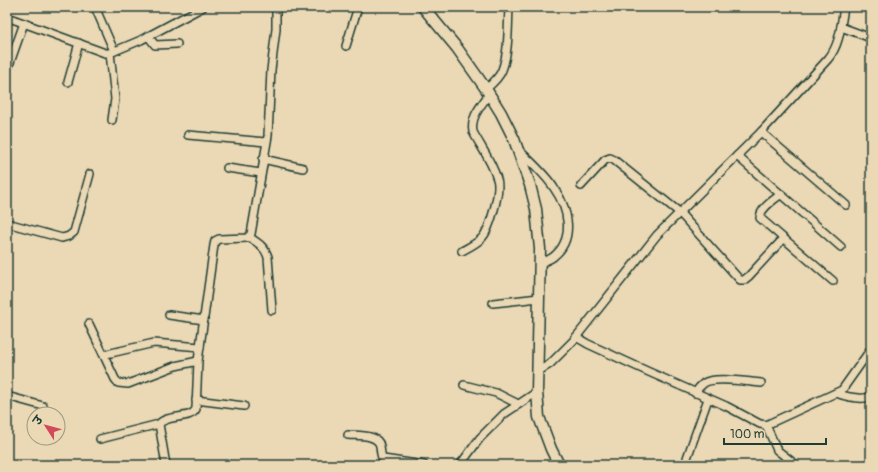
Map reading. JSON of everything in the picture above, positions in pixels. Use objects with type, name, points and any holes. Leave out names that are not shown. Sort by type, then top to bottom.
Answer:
[{"type":"highway","points":[[423,7],[457,48],[487,92],[514,139],[530,184],[536,209],[540,249],[537,372],[539,417],[550,449],[559,465]]},
{"type":"street","points":[[95,7],[112,52],[115,99],[112,120]]},
{"type":"street","points":[[7,17],[105,53],[112,52],[148,36],[203,7]]},
{"type":"street","points":[[249,237],[252,230],[266,142],[271,70],[276,29],[276,7]]},
{"type":"street","points":[[346,46],[358,7]]},
{"type":"street","points":[[462,251],[477,243],[484,236],[493,214],[498,193],[498,180],[472,132],[472,127],[474,116],[487,92],[502,70],[506,54],[510,7]]},
{"type":"street","points":[[537,372],[550,364],[576,337],[657,235],[761,132],[832,54],[836,46],[841,27],[844,7]]},
{"type":"street","points":[[7,71],[24,23]]},
{"type":"street","points":[[841,27],[871,38]]},
{"type":"street","points":[[148,36],[155,45],[177,44]]},
{"type":"street","points":[[68,82],[79,43]]},
{"type":"street","points":[[761,132],[846,205]]},
{"type":"street","points":[[188,134],[266,142]]},
{"type":"street","points":[[519,150],[554,187],[564,204],[568,217],[568,232],[562,248],[552,258],[539,264]]},
{"type":"street","points":[[737,156],[841,247]]},
{"type":"street","points":[[581,186],[606,160],[610,158],[614,160],[679,212],[740,280],[744,280],[749,276],[783,239]]},
{"type":"street","points":[[263,159],[303,168]]},
{"type":"street","points":[[227,168],[261,174]]},
{"type":"street","points":[[7,223],[62,238],[70,236],[74,232],[90,174]]},
{"type":"street","points":[[781,194],[763,210],[760,214],[760,218],[833,281]]},
{"type":"street","points":[[100,439],[159,424],[162,420],[192,414],[196,409],[198,361],[215,241],[219,239],[249,237],[262,245],[266,250],[268,257],[272,310]]},
{"type":"street","points":[[493,303],[539,298]]},
{"type":"street","points":[[169,315],[204,320]]},
{"type":"street","points":[[89,324],[115,379],[121,384],[128,384],[175,366],[198,361]]},
{"type":"street","points":[[576,337],[594,347],[760,424],[766,425],[842,390],[871,349]]},
{"type":"street","points":[[104,355],[154,343],[200,347]]},
{"type":"street","points":[[695,393],[703,384],[709,381],[717,380],[761,383]]},
{"type":"street","points":[[464,384],[496,393],[518,404]]},
{"type":"street","points":[[460,465],[480,438],[504,414],[537,392]]},
{"type":"street","points":[[836,393],[848,397],[871,397]]},
{"type":"street","points":[[7,396],[43,406]]},
{"type":"street","points":[[687,458],[708,399]]},
{"type":"street","points":[[196,400],[244,406]]},
{"type":"street","points":[[159,424],[166,465]]},
{"type":"street","points":[[766,425],[777,450],[796,465]]},
{"type":"street","points":[[348,435],[372,438],[378,441],[383,459],[424,465]]}]
